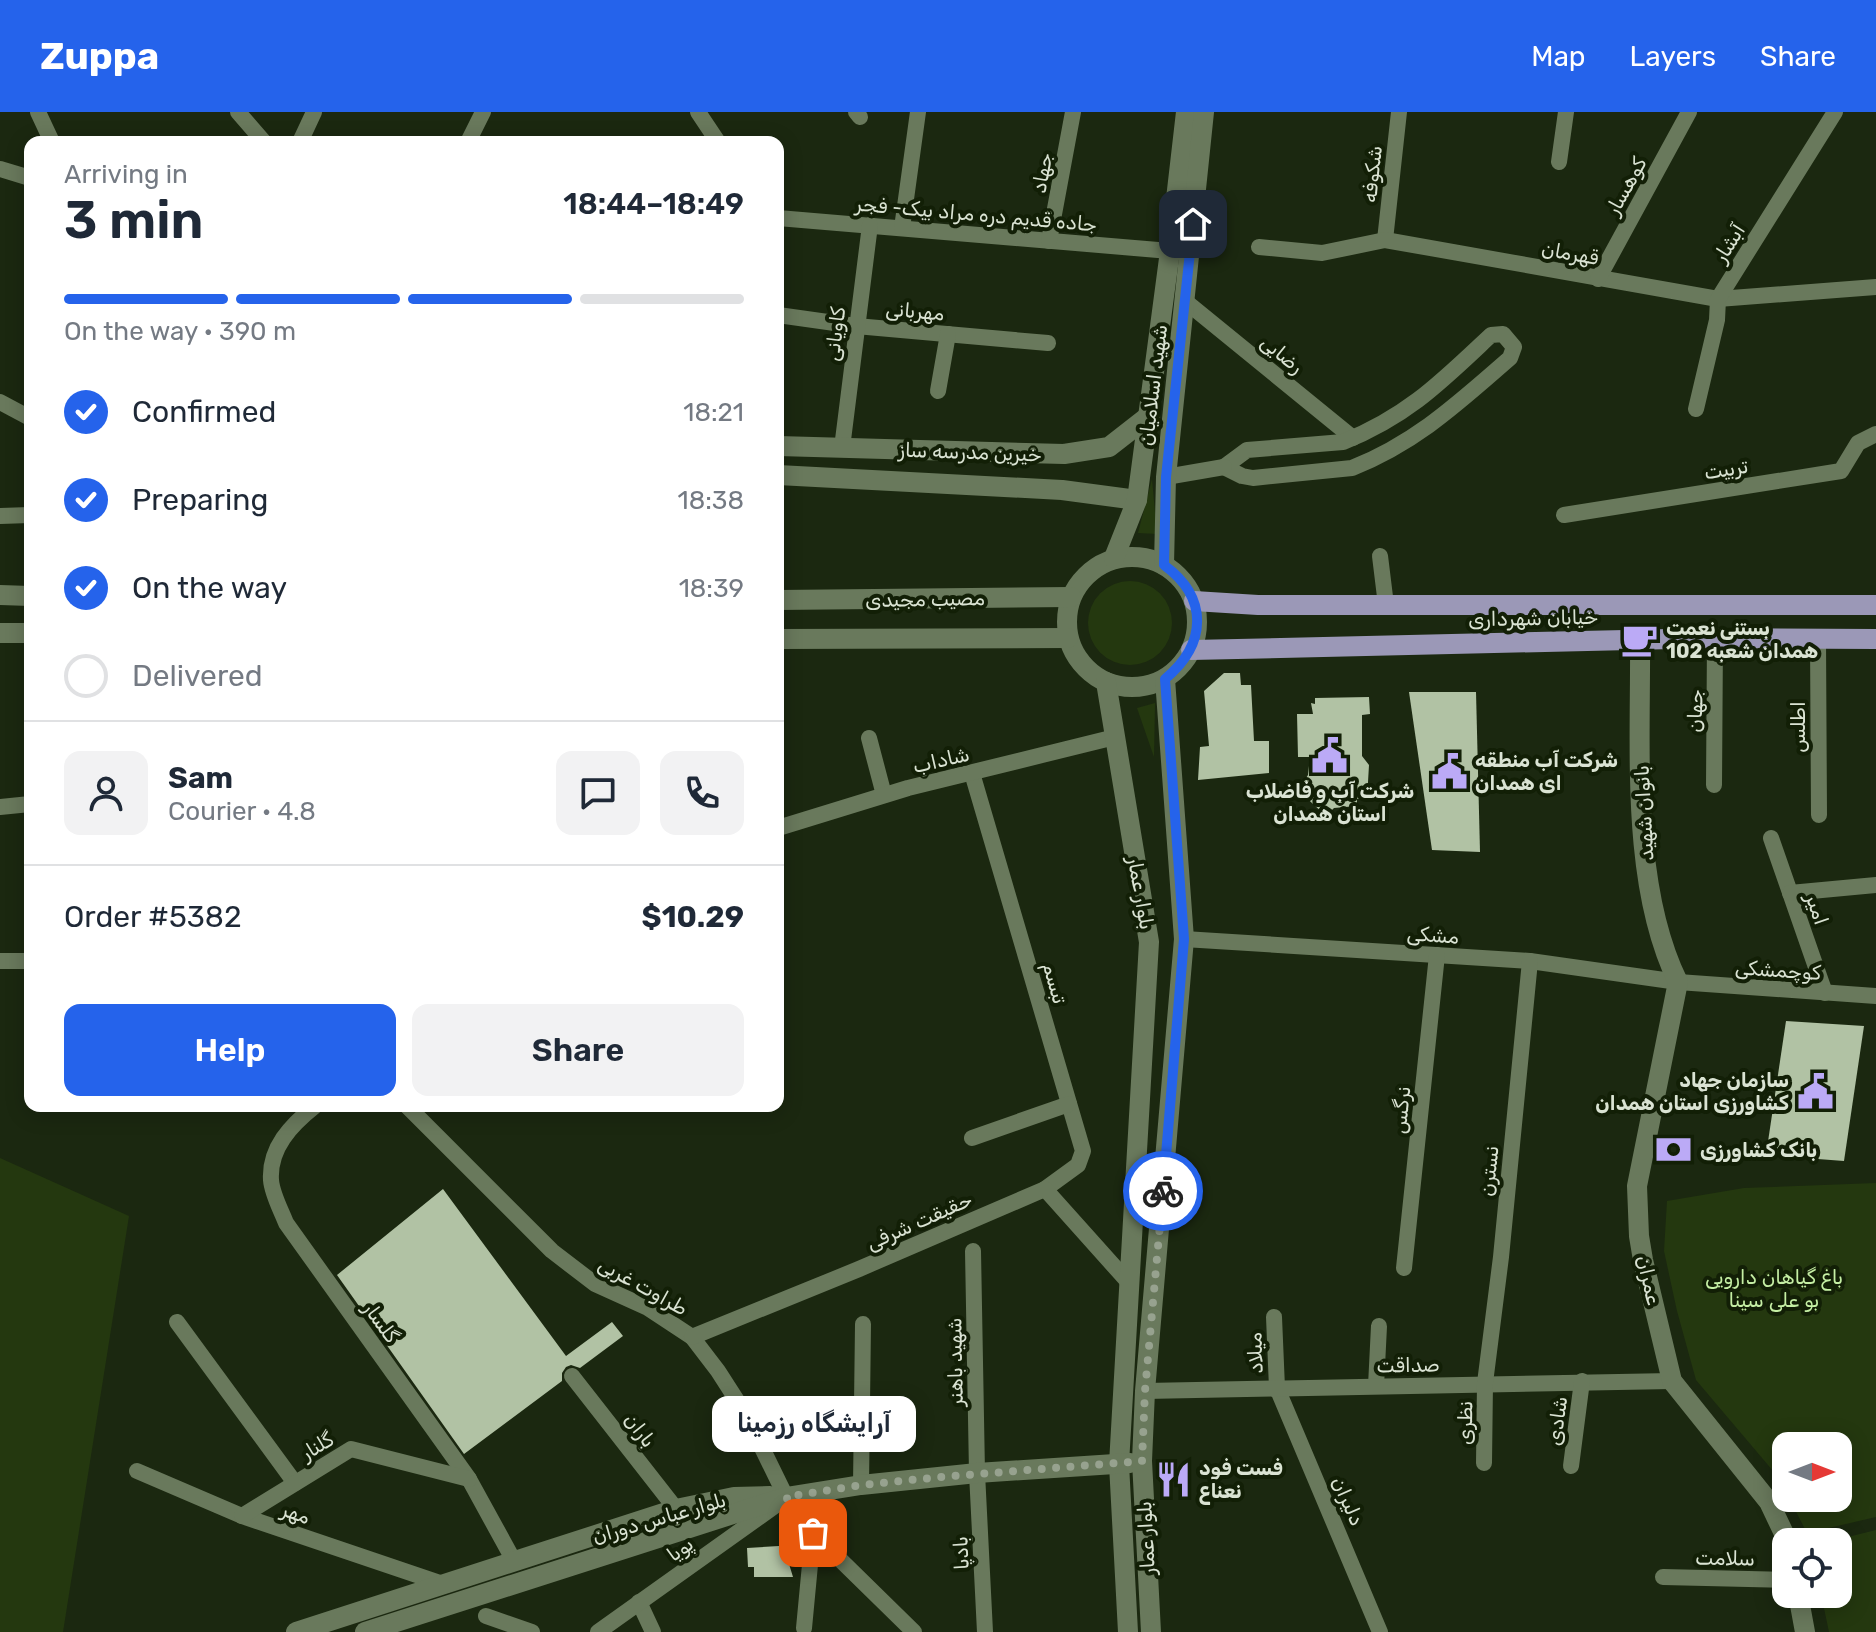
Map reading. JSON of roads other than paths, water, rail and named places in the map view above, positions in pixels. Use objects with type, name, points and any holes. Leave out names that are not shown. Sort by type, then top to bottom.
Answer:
[{"type":"main road","name":"شهید اسلامیان","points":[[1114,558],[1137,500],[1186,112]]},
{"type":"main road","name":"شهید اسلامیان","points":[[1164,565],[1166,477],[1204,112]]},
{"type":"main road","name":"خیرین مدرسه ساز","points":[[784,446],[1064,454],[1109,447],[1150,415]]},
{"type":"main road","points":[[1062,490],[1064,454]]},
{"type":"main road","name":"خیرین مدرسه ساز","points":[[784,475],[1062,490],[1137,500]]},
{"type":"main road","points":[[1140,557],[1164,565],[1177,574],[1194,601],[1197,617],[1191,650],[1180,666],[1165,679],[1146,686],[1126,687],[1106,682],[1082,664],[1068,638],[1066,617],[1071,597],[1088,573],[1114,558],[1140,557]]},
{"type":"main road","points":[[0,595],[24,596]]},
{"type":"main road","name":"مصیب مجیدی","points":[[784,600],[1071,597]]},
{"type":"main road","name":"خیابان شهرداری","points":[[1194,601],[1258,605],[1876,605]]},
{"type":"main road","points":[[0,633],[24,633]]},
{"type":"main road","name":"مصیب مجیدی","points":[[784,639],[1068,638]]},
{"type":"main road","name":"خیابان شهرداری","points":[[1191,650],[1715,638],[1876,639]]},
{"type":"main road","name":"بانوان شهید","points":[[1640,640],[1644,856],[1664,954],[1678,982]]},
{"type":"main road","name":"بلوار عمار","points":[[1151,1632],[1142,1461],[1145,1391],[1184,939],[1165,679]]},
{"type":"main road","name":"بلوار عمار","points":[[1106,682],[1149,942],[1119,1464],[1128,1632]]},
{"type":"main road","name":"عمران","points":[[1678,982],[1637,1186],[1639,1236],[1672,1381],[1764,1494],[1782,1528]]},
{"type":"main road","points":[[786,1497],[861,1485],[977,1473],[1142,1461]]},
{"type":"main road","name":"بلوار عباس دوران","points":[[296,1632],[676,1509],[734,1497],[786,1497]]},
{"type":"main road","name":"بلوار عباس دوران","points":[[365,1632],[786,1497]]},
{"type":"main road","points":[[1801,1608],[1805,1632]]},
{"type":"street","points":[[38,112],[49,136]]},
{"type":"street","points":[[238,112],[259,136]]},
{"type":"street","points":[[303,136],[314,112]]},
{"type":"street","points":[[471,136],[483,112]]},
{"type":"street","points":[[698,112],[714,136]]},
{"type":"street","points":[[902,228],[918,112]]},
{"type":"street","name":"جهاد","points":[[1049,241],[1073,112]]},
{"type":"street","name":"شکوفه","points":[[1385,240],[1399,112]]},
{"type":"street","points":[[1559,162],[1566,112]]},
{"type":"street","name":"کوهسار","points":[[1598,279],[1689,112]]},
{"type":"street","name":"آبشار","points":[[1696,409],[1717,320],[1718,299],[1835,112]]},
{"type":"street","points":[[0,169],[24,176]]},
{"type":"street","name":"جاده قدیم دره مراد بیک- فجر","points":[[784,218],[1170,251]]},
{"type":"street","name":"کاویانی","points":[[842,448],[870,225]]},
{"type":"street","name":"قهرمان","points":[[1259,247],[1322,253],[1385,240],[1718,299],[1876,287]]},
{"type":"street","name":"رضایی","points":[[1185,301],[1353,438]]},
{"type":"street","name":"مهربانی","points":[[784,316],[856,326],[1048,343]]},
{"type":"street","points":[[938,391],[948,334]]},
{"type":"street","points":[[1166,477],[1224,467],[1247,450],[1343,442],[1416,404],[1491,335],[1503,334],[1514,347],[1510,358],[1417,436],[1352,468],[1253,478],[1224,467]]},
{"type":"street","points":[[0,402],[24,415]]},
{"type":"street","name":"تربیت","points":[[1564,515],[1841,471],[1858,443],[1876,434]]},
{"type":"street","points":[[0,516],[24,515]]},
{"type":"street","points":[[1380,556],[1386,605]]},
{"type":"street","name":"جهان","points":[[1714,785],[1715,638]]},
{"type":"street","name":"اطلس","points":[[1818,639],[1819,815]]},
{"type":"street","name":"شاداب","points":[[784,826],[884,795],[1115,737]]},
{"type":"street","points":[[869,738],[884,795]]},
{"type":"street","name":"تبسم","points":[[972,773],[1083,1151],[1078,1165],[1045,1189]]},
{"type":"street","points":[[0,807],[24,805]]},
{"type":"street","name":"امیر","points":[[1771,838],[1825,993]]},
{"type":"street","points":[[1790,893],[1876,885]]},
{"type":"street","name":"مشکی","points":[[1184,939],[1530,961],[1678,982]]},
{"type":"street","name":"نرگس","points":[[1404,1268],[1437,955]]},
{"type":"street","points":[[0,961],[24,961]]},
{"type":"street","name":"نسترن","points":[[1485,1383],[1501,1257],[1530,961]]},
{"type":"street","name":"کوچمشکی","points":[[1678,982],[1876,996]]},
{"type":"street","points":[[972,1138],[1069,1104]]},
{"type":"street","name":"گلسار","points":[[307,1112],[294,1122],[274,1154],[271,1182],[286,1223],[469,1479],[514,1561]]},
{"type":"street","name":"طراوت غربی","points":[[413,1112],[552,1251],[595,1284],[648,1308],[692,1337],[745,1413],[786,1497],[813,1533],[914,1632]]},
{"type":"street","points":[[1045,1189],[1130,1284]]},
{"type":"street","name":"حقیقت شرفی","points":[[692,1337],[1045,1189]]},
{"type":"street","name":"شهید باهنر","points":[[973,1251],[977,1473]]},
{"type":"street","name":"میلاد","points":[[1274,1317],[1277,1388]]},
{"type":"street","points":[[177,1322],[295,1483]]},
{"type":"street","points":[[861,1485],[863,1324]]},
{"type":"street","points":[[1376,1386],[1379,1326]]},
{"type":"street","name":"باران","points":[[572,1376],[676,1509]]},
{"type":"street","name":"شادی","points":[[1571,1466],[1582,1381]]},
{"type":"street","name":"صداقت","points":[[1145,1391],[1672,1381]]},
{"type":"street","name":"نظری","points":[[1484,1463],[1485,1383]]},
{"type":"street","name":"دلیران","points":[[1277,1388],[1380,1632]]},
{"type":"street","name":"گلنار","points":[[242,1516],[351,1449],[469,1479]]},
{"type":"street","name":"مهر","points":[[137,1471],[242,1516],[446,1585]]},
{"type":"street","name":"بادپا","points":[[977,1473],[985,1632]]},
{"type":"street","name":"پویا","points":[[598,1632],[786,1497]]},
{"type":"street","points":[[804,1628],[813,1533]]},
{"type":"street","name":"سلامت","points":[[1663,1577],[1772,1580]]},
{"type":"street","points":[[639,1602],[653,1632]]},
{"type":"street","points":[[486,1616],[532,1632]]},
{"type":"place","name":"بستنی نعمت همدان شعبه 102","points":[[1640,640]]},
{"type":"place","name":"شرکت آب و فاضلاب استان همدان","points":[[1330,756]]},
{"type":"place","name":"شرکت آب منطقه ای همدان","points":[[1449,771]]},
{"type":"place","name":"سازمان جهاد کشاورزی استان همدان","points":[[1815,1091]]},
{"type":"place","name":"بانک کشاورزی","points":[[1674,1150]]},
{"type":"place","name":"فست فود نعناع","points":[[1173,1480]]},
{"type":"place","name":"آرایشگاه رزمینا","points":[[813,1533]]},
{"type":"park label","name":"باغ گیاهان دارویی بو علی سینا","points":[[1774,1288]]}]
